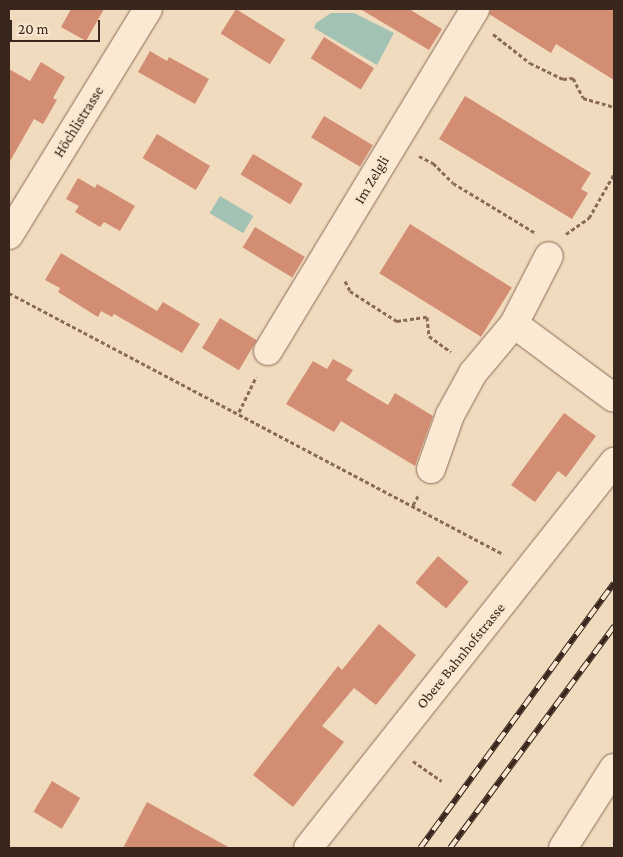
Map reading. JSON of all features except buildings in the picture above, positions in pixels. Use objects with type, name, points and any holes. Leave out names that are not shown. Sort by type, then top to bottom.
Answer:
[{"type":"street","name":"Höchlistrasse","points":[[9,234],[148,9]]},
{"type":"street","name":"Im Zelgli","points":[[268,351],[472,14]]},
{"type":"street","points":[[431,469],[450,415],[473,373],[514,324],[552,251]]},
{"type":"street","points":[[514,324],[614,398]]},
{"type":"street","name":"Obere Bahnhofstrasse","points":[[308,848],[614,462]]},
{"type":"street","points":[[563,848],[614,768]]},
{"type":"path","points":[[472,14],[530,62],[563,79],[573,78],[583,98],[614,107]]},
{"type":"path","points":[[397,138],[416,155],[433,163],[453,183],[501,210],[552,251],[562,237],[589,218],[614,174]]},
{"type":"path","points":[[325,258],[339,269],[350,291],[397,321],[427,317],[429,336],[442,346]]},
{"type":"path","points":[[9,293],[239,412],[530,569]]},
{"type":"path","points":[[239,412],[268,351]]},
{"type":"path","points":[[390,745],[442,781]]},
{"type":"shaded area","points":[[331,13],[354,13],[394,33],[377,65],[314,28],[316,23]]},
{"type":"shaded area","points":[[220,196],[253,216],[243,233],[210,213]]},
{"type":"railway","points":[[420,848],[614,583]]},
{"type":"railway","points":[[450,848],[614,626]]}]
